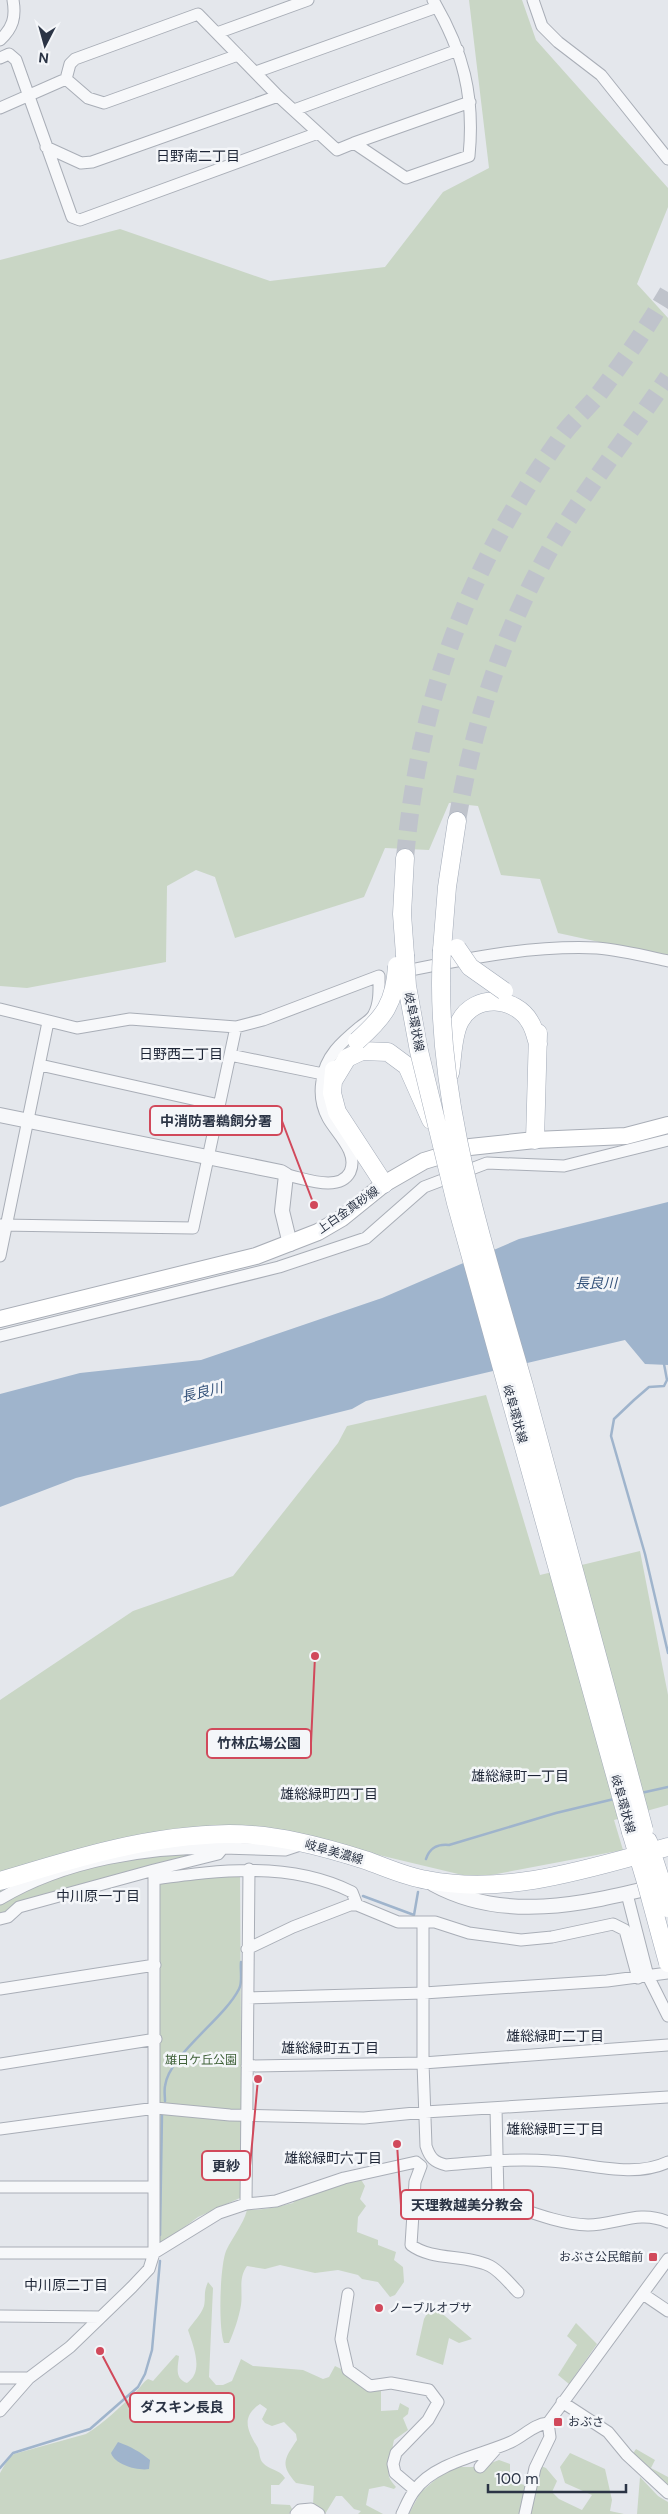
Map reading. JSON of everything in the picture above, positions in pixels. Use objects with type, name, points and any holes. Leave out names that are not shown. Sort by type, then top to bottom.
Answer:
[{"type":"main road","name":"岐阜環状線","points":[[455,830],[450,949],[442,1021],[449,1084],[471,1197],[567,1541],[637,1831]]},
{"type":"main road","name":"岐阜環状線","points":[[405,858],[401,956],[412,1017],[442,1146],[637,1831],[652,1852],[658,1881],[668,1963]]},
{"type":"main road","points":[[450,949],[504,997],[530,1009],[537,1020],[535,1140]]},
{"type":"main road","points":[[384,1184],[337,1112],[328,1078],[334,1068],[359,1046],[385,1013],[392,999],[401,956]]},
{"type":"main road","points":[[449,1084],[454,1032],[461,1018],[471,1008],[504,997]]},
{"type":"main road","points":[[359,1046],[388,1052],[407,1066],[442,1146]]},
{"type":"main road","name":"上白金真砂線","points":[[0,1319],[256,1256],[290,1244],[318,1232],[342,1218],[384,1184],[424,1161],[470,1147],[535,1140],[626,1136],[668,1125]]},
{"type":"main road","name":"岐阜美濃線","points":[[0,1881],[92,1853],[138,1843],[183,1837],[229,1834],[269,1837],[306,1844],[426,1880],[505,1884],[550,1877],[652,1852]]},
{"type":"main road","name":"岐阜環状線","points":[[658,1881],[668,1908]]},
{"type":"street","points":[[0,40],[11,30],[15,12],[13,0]]},
{"type":"street","points":[[217,33],[308,0]]},
{"type":"street","points":[[533,0],[542,26],[558,42],[601,75],[668,159]]},
{"type":"street","points":[[256,72],[435,3],[465,69],[472,124],[468,156],[406,178],[354,143]]},
{"type":"street","points":[[66,79],[70,64],[76,59],[198,14],[278,96],[337,150],[470,102]]},
{"type":"street","points":[[294,110],[458,50]]},
{"type":"street","points":[[0,58],[9,54],[16,60],[72,217],[80,220],[318,133]]},
{"type":"street","points":[[66,79],[88,98],[104,103],[238,54]]},
{"type":"street","points":[[0,108],[66,79]]},
{"type":"street","points":[[46,147],[81,163],[92,162],[278,96]]},
{"type":"street","points":[[0,1009],[77,1028],[130,1020],[236,1027],[262,1020],[379,976],[482,956],[561,948],[598,948],[668,961]]},
{"type":"street","points":[[0,1115],[333,1184],[342,1180],[350,1172],[352,1160],[348,1148],[328,1118],[322,1102],[334,1050],[374,1016],[378,1004],[379,976]]},
{"type":"street","points":[[0,1256],[3,1226],[48,1022]]},
{"type":"street","points":[[3,1226],[193,1228],[236,1027]]},
{"type":"street","points":[[230,1055],[328,1078]]},
{"type":"street","points":[[40,1065],[220,1105]]},
{"type":"street","points":[[0,1336],[279,1267],[366,1238],[424,1187],[486,1163],[564,1166],[668,1140]]},
{"type":"street","points":[[286,1175],[282,1211],[290,1244]]},
{"type":"street","points":[[0,1899],[23,1885],[90,1863],[150,1851],[223,1848],[285,1850],[306,1844]]},
{"type":"street","points":[[0,1919],[8,1917],[19,1907],[155,1874],[218,1854],[223,1848]]},
{"type":"street","points":[[155,1874],[249,1869],[293,1874],[334,1884],[352,1892],[358,1905]]},
{"type":"street","points":[[246,2204],[249,1869]]},
{"type":"street","points":[[0,2412],[29,2378],[70,2347],[149,2269],[154,2253],[156,2108],[155,1874]]},
{"type":"street","points":[[426,1880],[442,1889],[478,1901],[525,1908],[555,1907],[627,1894],[658,1881]]},
{"type":"street","points":[[627,1894],[643,1977]]},
{"type":"street","points":[[247,1949],[293,1927],[350,1905],[358,1905],[398,1922],[435,1922],[469,1933],[521,1940],[552,1937],[613,1924],[625,1930],[643,1977],[668,2016]]},
{"type":"street","points":[[423,1923],[423,2062],[426,2146],[429,2156],[437,2163],[446,2165],[497,2161],[550,2161],[643,2169],[668,2162]]},
{"type":"street","points":[[0,1988],[155,1965]]},
{"type":"street","points":[[248,1998],[424,1993],[643,1977],[668,1973]]},
{"type":"street","points":[[0,2064],[156,2038]]},
{"type":"street","points":[[247,2066],[423,2062],[668,2045]]},
{"type":"street","points":[[0,2129],[156,2108],[246,2116],[318,2119],[364,2118],[425,2112],[668,2097]]},
{"type":"street","points":[[496,2108],[498,2199],[501,2202],[545,2216],[585,2224],[604,2225],[624,2218],[638,2217],[661,2219],[668,2222]]},
{"type":"street","points":[[0,2253],[154,2253],[219,2213],[246,2204],[276,2201],[344,2178],[416,2162],[420,2163],[420,2171],[415,2182],[411,2245],[424,2251],[456,2256],[490,2266],[518,2292]]},
{"type":"street","points":[[0,2187],[154,2187]]},
{"type":"street","points":[[525,2514],[535,2468],[550,2437],[548,2423],[668,2259]]},
{"type":"street","points":[[348,2294],[341,2339],[348,2370],[370,2386],[391,2383],[429,2390],[438,2402],[428,2420],[396,2453],[393,2464],[395,2473],[415,2490]]},
{"type":"street","points":[[643,2294],[668,2311]]},
{"type":"street","points":[[0,2316],[101,2317]]},
{"type":"street","points":[[0,2378],[29,2378]]},
{"type":"street","points":[[562,2402],[608,2432],[627,2455],[668,2493]]},
{"type":"street","points":[[402,2514],[415,2490],[424,2480],[450,2465],[521,2437],[539,2424],[548,2423]]},
{"type":"street","points":[[480,2467],[496,2448]]},
{"type":"street","points":[[296,2514],[300,2510],[311,2509],[319,2514]]},
{"type":"green space","points":[[469,0],[522,0],[536,40],[668,188],[668,207],[637,284],[668,318],[668,957],[558,933],[540,879],[501,875],[478,806],[449,803],[429,850],[385,848],[364,897],[235,938],[215,877],[196,870],[167,886],[166,962],[27,988],[0,986],[0,260],[120,229],[270,281],[385,267],[443,192],[489,168]]},
{"type":"green space","points":[[486,1395],[540,1575],[640,1551],[668,1695],[668,1805],[614,1820],[623,1850],[475,1878],[295,1835],[214,1825],[96,1846],[0,1873],[0,1700],[133,1611],[233,1576],[338,1443],[347,1426]]},
{"type":"green space","points":[[196,1853],[0,1914],[0,1887],[92,1859]]},
{"type":"green space","name":"雄日ケ丘公園","points":[[240,1875],[242,2197],[198,2217],[160,2245],[160,1883]]},
{"type":"green space","points":[[360,2178],[365,2186],[360,2199],[366,2206],[358,2217],[357,2232],[378,2240],[378,2245],[396,2252],[394,2260],[403,2267],[404,2282],[395,2295],[390,2297],[378,2282],[362,2279],[358,2275],[338,2270],[315,2273],[280,2265],[265,2269],[247,2266],[242,2280],[241,2305],[238,2319],[229,2343],[224,2343],[220,2311],[224,2259],[226,2251],[247,2210],[265,2209],[293,2203],[299,2196]]},
{"type":"green space","points":[[208,2282],[213,2288],[209,2377],[216,2385],[223,2385],[232,2381],[241,2359],[253,2366],[303,2370],[323,2379],[329,2377],[335,2366],[381,2388],[381,2411],[398,2410],[400,2403],[409,2408],[408,2414],[403,2418],[408,2430],[394,2440],[393,2444],[389,2476],[396,2487],[394,2489],[384,2486],[369,2489],[366,2505],[383,2514],[358,2514],[361,2511],[354,2509],[342,2496],[336,2496],[325,2514],[313,2505],[314,2486],[296,2483],[287,2471],[286,2461],[289,2452],[297,2440],[296,2434],[284,2422],[272,2426],[265,2423],[262,2419],[267,2409],[260,2404],[250,2414],[248,2419],[249,2430],[258,2448],[260,2458],[265,2465],[285,2478],[279,2485],[271,2485],[271,2504],[290,2505],[292,2509],[289,2514],[0,2514],[0,2473],[8,2459],[14,2454],[86,2434],[112,2415],[146,2380],[153,2381],[176,2355],[179,2356],[178,2375],[180,2378],[187,2383],[192,2378],[195,2373],[196,2359],[188,2330],[203,2309]]},
{"type":"green space","points":[[432,2305],[472,2339],[459,2343],[449,2338],[443,2365],[416,2355],[424,2319]]},
{"type":"green space","points":[[576,2323],[597,2344],[569,2384],[558,2375],[577,2345],[567,2336]]},
{"type":"green space","points":[[636,2449],[655,2460],[651,2468],[668,2477],[668,2487],[632,2455]]},
{"type":"green space","points":[[570,2453],[605,2469],[612,2500],[610,2511],[624,2514],[409,2514],[420,2493],[450,2467],[480,2467],[499,2460],[510,2464],[510,2481],[532,2487],[538,2465],[546,2468],[557,2481],[552,2492],[559,2499],[582,2510],[592,2495],[565,2483],[560,2467]]},
{"type":"green space","points":[[640,2477],[658,2496],[668,2502],[668,2514],[637,2514]]},
{"type":"water","name":"長良川","points":[[668,1202],[668,1365],[645,1364],[625,1340],[366,1401],[352,1409],[76,1478],[0,1507],[0,1394],[80,1373],[201,1360],[382,1298],[519,1239]]},
{"type":"water","points":[[118,2442],[136,2450],[150,2460],[149,2469],[133,2468],[117,2461],[111,2453]]},
{"type":"waterway","points":[[664,1364],[667,1380],[664,1386],[649,1387],[634,1400],[614,1419],[611,1436],[645,1554],[668,1653]]},
{"type":"waterway","points":[[641,1793],[668,1787]]},
{"type":"waterway","points":[[426,1859],[432,1849],[441,1845],[449,1845],[556,1813],[614,1799]]},
{"type":"waterway","points":[[363,1896],[414,1915],[418,1892]]},
{"type":"waterway","points":[[165,2101],[165,2086],[176,2062],[232,2001],[239,1989],[241,1962]]},
{"type":"waterway","points":[[160,2235],[162,2113]]},
{"type":"waterway","points":[[0,2468],[13,2453],[90,2429],[138,2387],[145,2374],[152,2350],[160,2261]]},
{"type":"tunnel","points":[[405,858],[412,800],[422,745],[435,691],[452,639],[473,588],[497,538],[562,435],[598,395],[617,370],[668,292]]},
{"type":"tunnel","points":[[457,821],[473,743],[484,705],[496,667],[527,593],[566,523],[668,377]]},
{"type":"place","name":"中消防署鵜飼分署","points":[[314,1205]]},
{"type":"place","name":"竹林広場公園","points":[[315,1656]]},
{"type":"place","name":"更紗","points":[[258,2079]]},
{"type":"place","name":"天理教越美分教会","points":[[397,2144]]},
{"type":"place","name":"おぶさ公民館前","points":[[653,2257]]},
{"type":"place","name":"ノーブルオブサ","points":[[379,2308]]},
{"type":"place","name":"ダスキン長良","points":[[100,2351]]},
{"type":"place","name":"おぶさ","points":[[558,2422]]},
{"type":"district","name":"日野南二丁目","points":[[198,156]]},
{"type":"district","name":"日野西二丁目","points":[[181,1054]]},
{"type":"district","name":"雄総緑町一丁目","points":[[520,1776]]},
{"type":"district","name":"雄総緑町四丁目","points":[[329,1794]]},
{"type":"district","name":"中川原一丁目","points":[[98,1896]]},
{"type":"district","name":"雄総緑町二丁目","points":[[555,2036]]},
{"type":"district","name":"雄総緑町五丁目","points":[[330,2048]]},
{"type":"district","name":"雄総緑町三丁目","points":[[555,2129]]},
{"type":"district","name":"雄総緑町六丁目","points":[[333,2158]]},
{"type":"district","name":"中川原二丁目","points":[[66,2285]]}]
